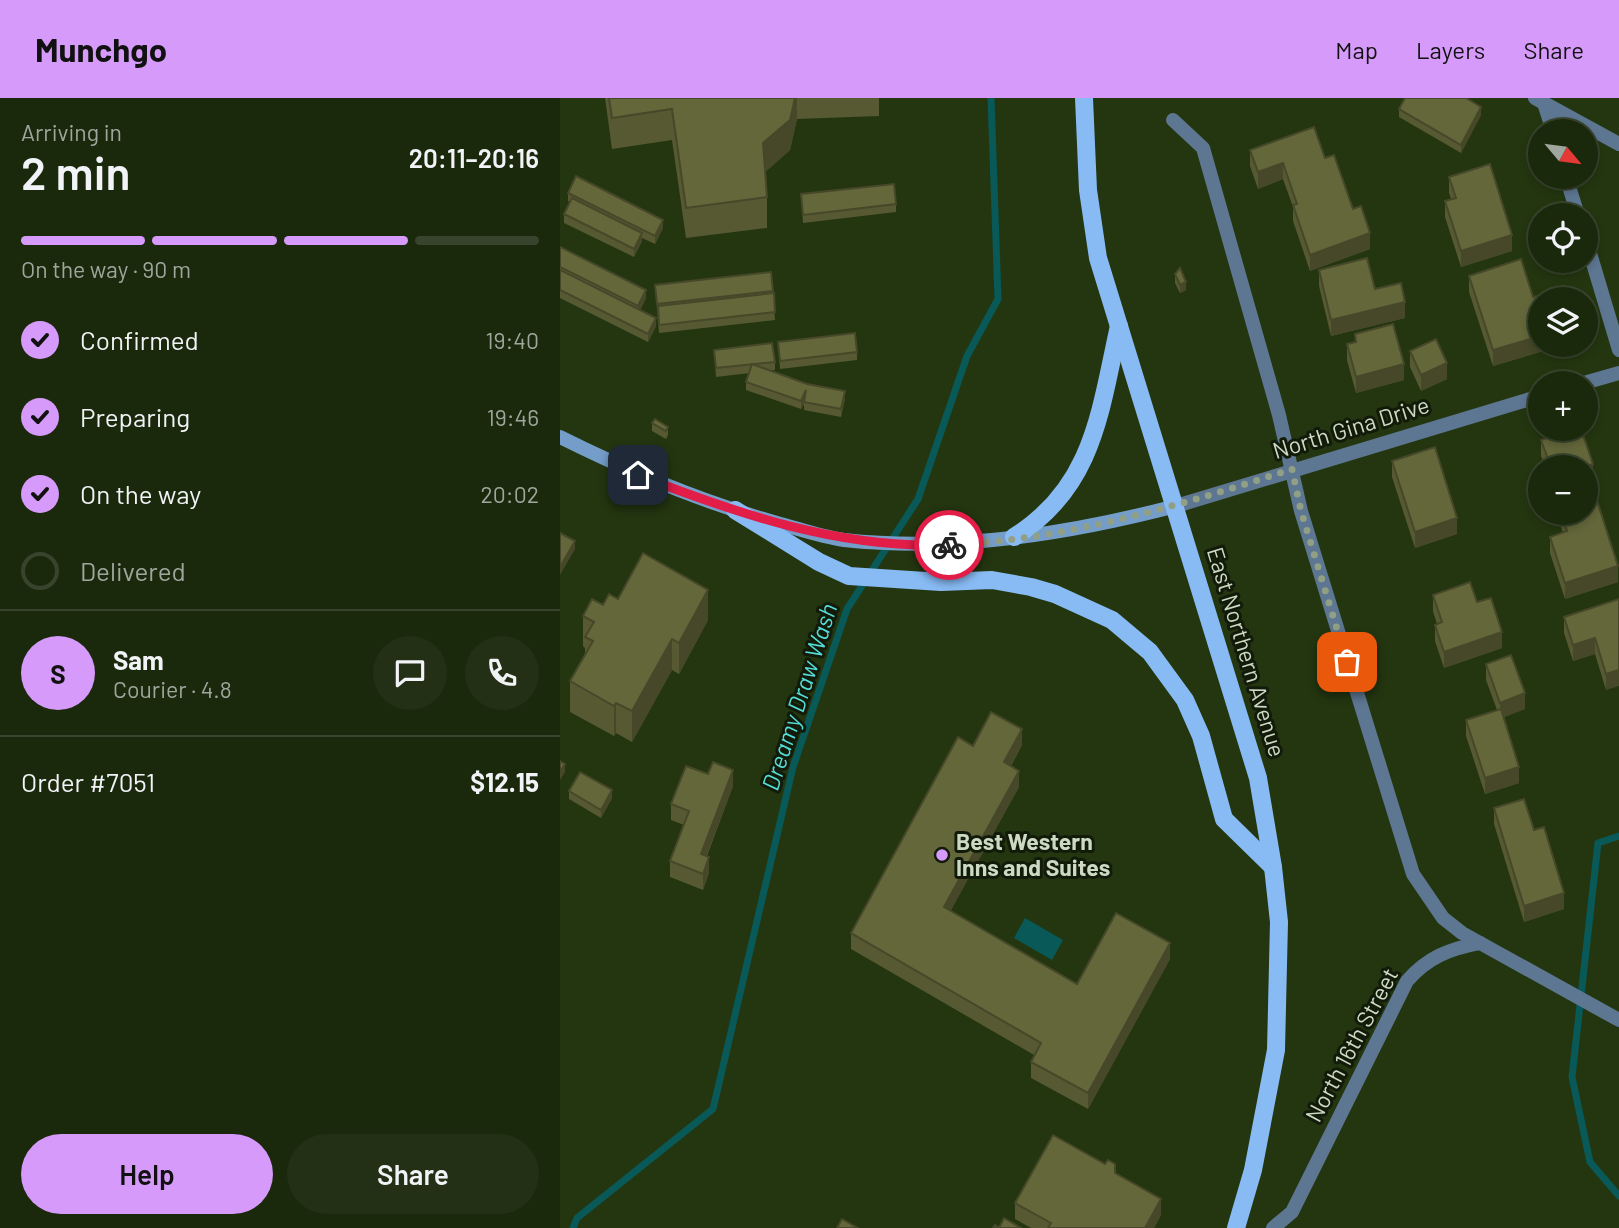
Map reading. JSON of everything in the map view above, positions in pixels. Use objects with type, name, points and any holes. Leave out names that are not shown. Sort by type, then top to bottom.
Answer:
[{"type":"main road","name":"East Northern Avenue","points":[[1084,98],[1088,190],[1096,244],[1258,778],[1273,867],[1279,922],[1276,1050],[1253,1170],[1236,1228]]},
{"type":"main road","points":[[1014,537],[1040,521],[1087,457],[1119,326]]},
{"type":"main road","points":[[560,437],[638,475],[735,510],[842,540],[975,544],[1127,518],[1176,506]]},
{"type":"main road","points":[[735,510],[819,562],[849,576],[907,580],[992,580],[1031,587],[1084,606],[1124,628],[1150,652],[1185,700],[1202,736],[1224,819],[1273,867]]},
{"type":"street","points":[[1539,100],[1547,119]]},
{"type":"street","points":[[1539,100],[1619,144]]},
{"type":"street","points":[[1173,120],[1203,148],[1279,415],[1301,511],[1413,874],[1443,918],[1480,943],[1619,1020]]},
{"type":"street","points":[[1596,273],[1619,350]]},
{"type":"street","points":[[1598,379],[1619,373]]},
{"type":"street","name":"North Gina Drive","points":[[1176,506],[1528,400]]},
{"type":"street","name":"North 16th Street","points":[[1272,1228],[1292,1212],[1407,981],[1438,954],[1480,943]]},
{"type":"water","points":[[1025,918],[1063,940],[1052,960],[1014,938]]},
{"type":"building","points":[[609,98],[795,98],[790,120],[763,143],[767,197],[686,208],[672,109],[612,118]]},
{"type":"building","points":[[1405,98],[1466,98],[1481,107],[1461,145],[1399,109]]},
{"type":"building","points":[[1314,127],[1325,158],[1334,155],[1353,209],[1361,206],[1370,233],[1310,255],[1293,205],[1297,204],[1283,163],[1258,172],[1250,150]]},
{"type":"building","points":[[1490,164],[1512,235],[1461,251],[1445,201],[1456,198],[1449,177]]},
{"type":"building","points":[[576,176],[663,220],[655,236],[568,193]]},
{"type":"building","points":[[894,184],[896,204],[803,215],[801,194]]},
{"type":"building","points":[[572,198],[642,233],[634,249],[564,214]]},
{"type":"building","points":[[560,247],[646,290],[638,306],[560,267]]},
{"type":"building","points":[[1367,258],[1375,289],[1401,283],[1405,302],[1331,320],[1319,270]]},
{"type":"building","points":[[1521,259],[1530,287],[1528,340],[1493,350],[1469,276]]},
{"type":"building","points":[[1180,268],[1186,282],[1180,285],[1175,274]]},
{"type":"building","points":[[560,270],[656,318],[648,334],[560,290]]},
{"type":"building","points":[[771,272],[773,291],[657,304],[655,285]]},
{"type":"building","points":[[774,293],[775,312],[659,325],[658,306]]},
{"type":"building","points":[[1393,324],[1404,364],[1356,377],[1347,344],[1356,342],[1355,334]]},
{"type":"building","points":[[855,333],[857,352],[780,361],[778,342]]},
{"type":"building","points":[[1436,339],[1447,363],[1421,375],[1410,351]]},
{"type":"building","points":[[772,343],[775,362],[716,368],[714,350]]},
{"type":"building","points":[[752,364],[807,384],[845,391],[841,409],[804,402],[806,390],[801,401],[746,382]]},
{"type":"building","points":[[655,419],[668,427],[666,431],[652,423]]},
{"type":"building","points":[[1541,441],[1585,441],[1590,455],[1547,455]]},
{"type":"building","points":[[1435,447],[1457,518],[1415,532],[1392,461]]},
{"type":"building","points":[[1598,504],[1618,566],[1565,583],[1550,537],[1567,531],[1565,525],[1598,525]]},
{"type":"building","points":[[560,533],[575,541],[560,567]]},
{"type":"building","points":[[643,553],[708,590],[679,643],[672,639],[632,711],[616,703],[614,706],[570,681],[593,641],[585,637],[594,622],[583,616],[592,599],[603,605],[609,594],[618,599]]},
{"type":"building","points":[[1470,582],[1477,602],[1491,598],[1502,632],[1444,652],[1435,625],[1442,622],[1433,595]]},
{"type":"building","points":[[1619,599],[1619,670],[1606,674],[1595,638],[1573,645],[1564,617]]},
{"type":"building","points":[[1511,655],[1525,693],[1500,703],[1486,664]]},
{"type":"building","points":[[1501,709],[1519,767],[1485,778],[1466,720]]},
{"type":"building","name":"Best Western Inns and Suites","points":[[991,712],[1022,729],[1004,762],[1019,771],[944,907],[1077,984],[1116,913],[1170,943],[1088,1093],[1031,1062],[1041,1043],[851,933],[958,737],[973,746]]},
{"type":"building","points":[[713,762],[733,770],[701,854],[709,857],[703,874],[670,861],[689,811],[671,804],[686,766],[708,774]]},
{"type":"building","points":[[580,772],[612,790],[601,810],[569,791]]},
{"type":"building","points":[[1524,799],[1534,830],[1544,827],[1564,893],[1524,906],[1494,808]]},
{"type":"building","points":[[1053,1135],[1105,1164],[1108,1160],[1115,1164],[1115,1173],[1161,1199],[1145,1228],[1048,1228],[1051,1223],[1015,1203]]},
{"type":"building","points":[[1004,1218],[1021,1228],[999,1228]]},
{"type":"building","points":[[842,1219],[858,1228],[837,1228]]},
{"type":"waterway","name":"Dreamy Draw Wash","points":[[573,1228],[577,1218],[713,1109],[793,767],[847,609],[918,499],[967,356],[998,299],[991,98]]},
{"type":"waterway","points":[[1619,836],[1598,843],[1572,1077],[1590,1162],[1619,1196]]},
{"type":"way so far","points":[[949,545],[975,544],[1127,518],[1176,506],[1292,469],[1301,511],[1347,662]]},
{"type":"place","name":"Best Western Inns and Suites","points":[[942,855]]},
{"type":"route","points":[[638,475],[759,518],[842,540],[949,545]]}]
